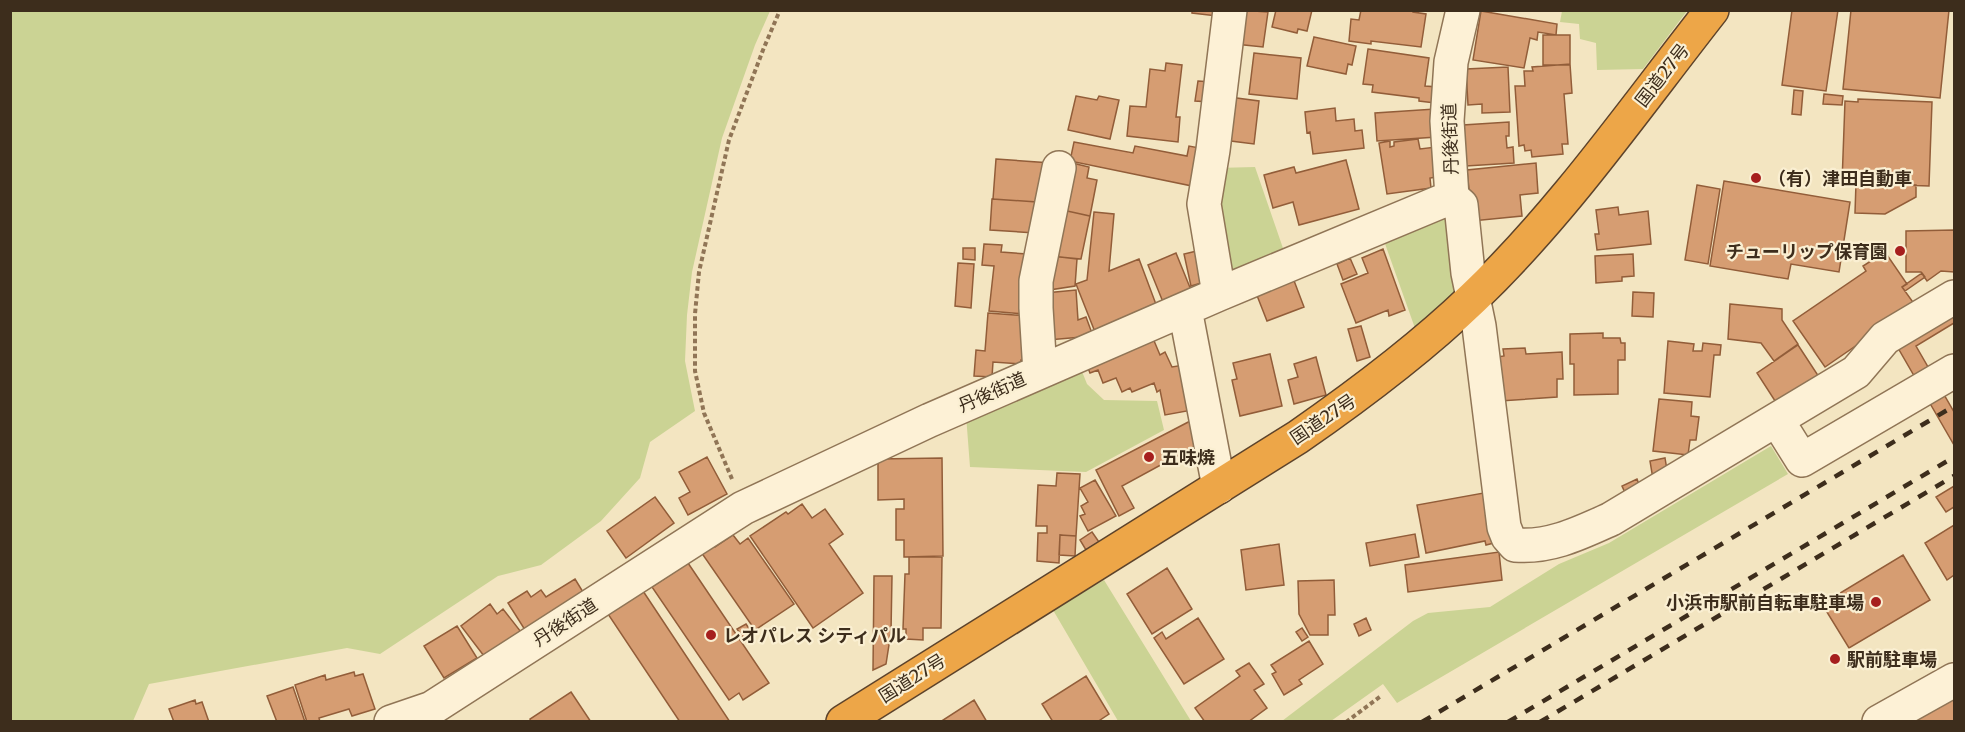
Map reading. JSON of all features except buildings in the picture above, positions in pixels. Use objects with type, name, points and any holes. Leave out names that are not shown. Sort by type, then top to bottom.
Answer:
[{"type":"highway","name":"国道27号","points":[[843,722],[1298,437],[1356,397],[1409,355],[1473,298],[1527,242],[1571,190],[1712,10]]},
{"type":"street","points":[[1220,294],[1204,204],[1230,10]]},
{"type":"street","name":"丹後街道","points":[[391,722],[437,715],[743,508],[930,420],[1452,196],[1447,122],[1451,62],[1463,10]]},
{"type":"street","points":[[1040,372],[1036,281],[1059,168]]},
{"type":"street","points":[[1452,196],[1461,205],[1468,273],[1479,326],[1504,527],[1508,537],[1515,545],[1532,546],[1571,537],[1611,519],[1856,372],[1885,338],[1954,297]]},
{"type":"street","points":[[1185,309],[1219,487]]},
{"type":"street","points":[[1777,420],[1802,460],[1954,371]]},
{"type":"street","points":[[1879,722],[1954,680]]},
{"type":"path","points":[[743,508],[704,413],[695,370],[695,314],[699,272],[729,140],[780,10]]},
{"type":"path","points":[[1346,722],[1381,696]]},
{"type":"green space","points":[[10,11],[770,11],[755,45],[722,138],[692,272],[685,361],[695,411],[650,442],[640,478],[601,521],[541,565],[498,576],[380,654],[347,648],[149,684],[133,721],[11,721]]},
{"type":"green space","points":[[1562,11],[1687,11],[1643,69],[1597,70],[1596,43],[1580,39],[1579,24],[1560,22]]},
{"type":"green space","points":[[1255,167],[1285,254],[1224,281],[1216,168]]},
{"type":"green space","points":[[1456,209],[1464,287],[1416,331],[1383,238]]},
{"type":"green space","points":[[1079,364],[1087,384],[1104,400],[1157,401],[1164,430],[1086,472],[970,467],[966,415]]},
{"type":"green space","points":[[1771,446],[1788,474],[1397,703],[1383,684],[1331,721],[1282,721],[1413,621],[1428,613],[1490,607],[1559,564],[1609,543]]},
{"type":"green space","points":[[1104,580],[1191,721],[1118,721],[1053,610]]},
{"type":"railway","points":[[1422,722],[1954,406]]},
{"type":"railway","points":[[1508,722],[1954,457]]},
{"type":"railway","points":[[1540,722],[1954,476]]},
{"type":"place","name":"（有）津田自動車","points":[[1756,178]]},
{"type":"place","name":"チューリップ保育園","points":[[1900,251]]},
{"type":"place","name":"五味焼","points":[[1149,457]]},
{"type":"place","name":"小浜市駅前自転車駐車場","points":[[1876,602]]},
{"type":"place","name":"レオパレス シティパル","points":[[711,635]]},
{"type":"place","name":"駅前駐車場","points":[[1835,659]]}]
